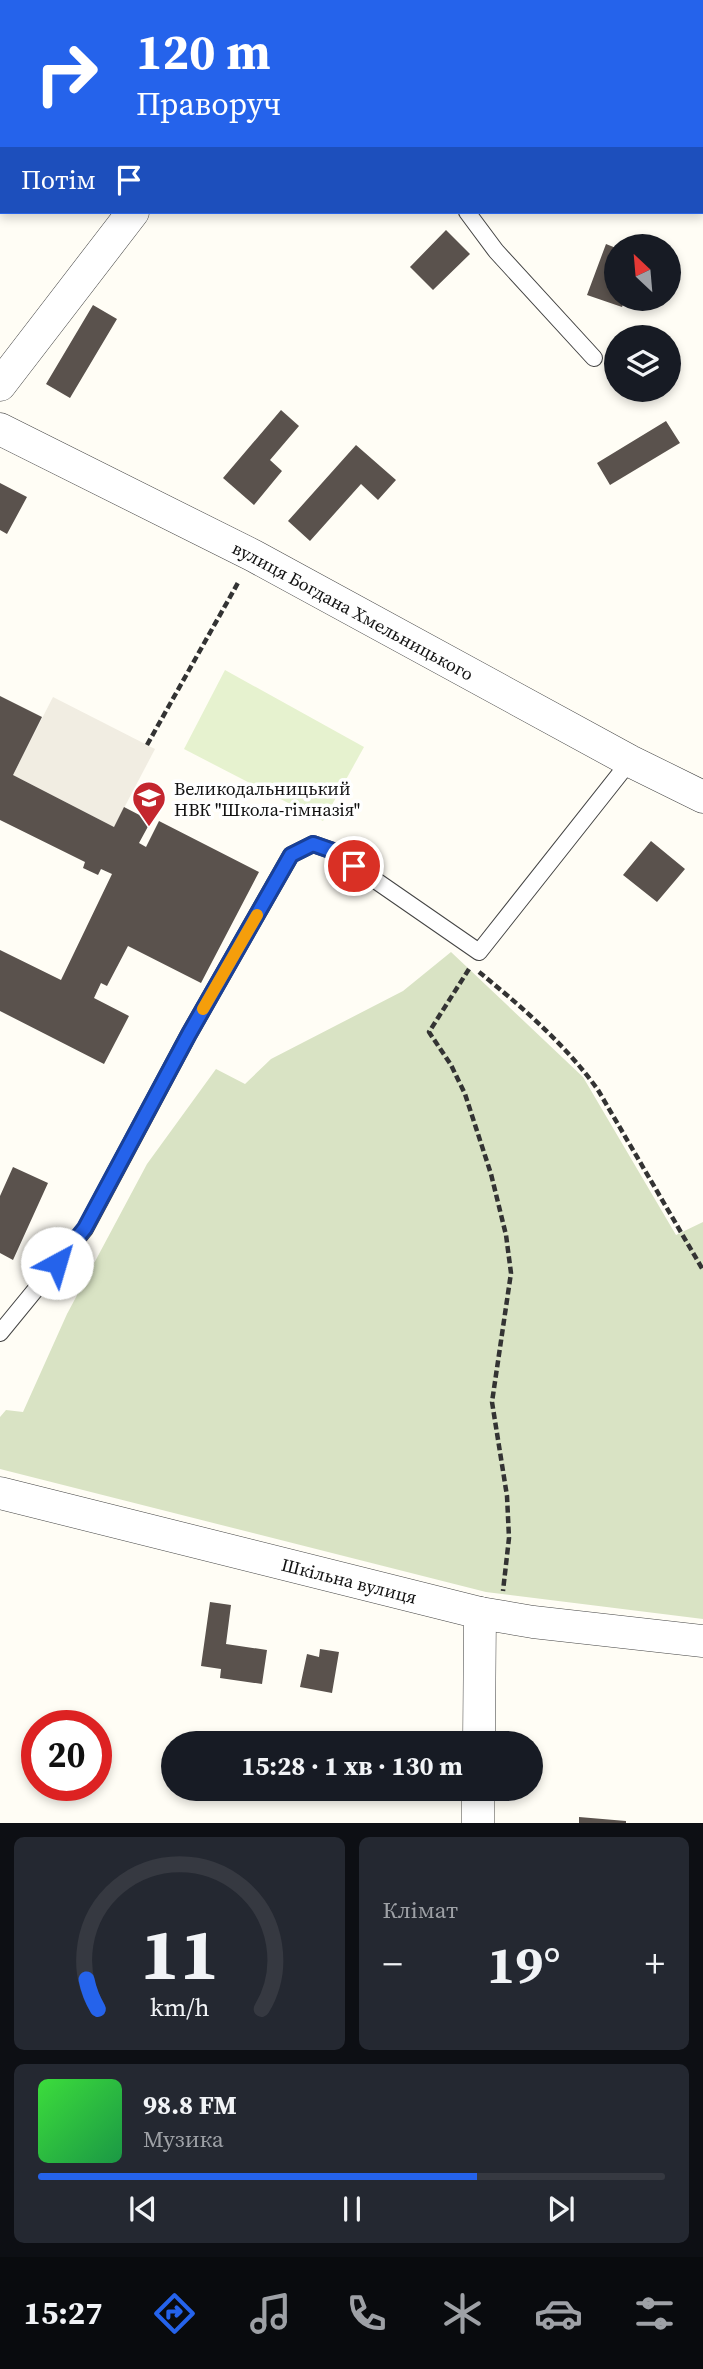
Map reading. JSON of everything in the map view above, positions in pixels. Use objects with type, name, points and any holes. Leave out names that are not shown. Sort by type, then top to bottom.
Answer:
[{"type":"street","points":[[0,385],[131,214]]},
{"type":"street","name":"вулиця Богдана Хмельницького","points":[[0,429],[254,556],[630,761],[703,797]]},
{"type":"street","name":"Шкільна вулиця","points":[[0,1493],[490,1614],[703,1642]]},
{"type":"street","points":[[480,1731],[490,1614]]},
{"type":"street","points":[[478,1801],[478,1823]]},
{"type":"lane","points":[[468,214],[496,251],[594,358]]},
{"type":"lane","points":[[0,1333],[85,1228],[189,1034],[291,855],[313,844],[333,851],[480,952],[630,761]]},
{"type":"path","points":[[147,745],[254,556]]},
{"type":"path","points":[[490,1614],[509,1538],[507,1496],[492,1402],[511,1273],[491,1174],[465,1094],[451,1065],[429,1032],[471,966],[501,990],[582,1067],[703,1270]]},
{"type":"green space","points":[[225,670],[364,747],[323,821],[184,749]]},
{"type":"green space","points":[[451,952],[583,1077],[676,1235],[703,1222],[703,1619],[486,1592],[0,1469],[0,1417],[6,1410],[23,1412],[67,1314],[147,1164],[216,1069],[245,1084],[271,1059],[403,991]]},
{"type":"shaded area","points":[[53,697],[155,749],[114,827],[13,775]]},
{"type":"building","points":[[446,230],[470,254],[433,290],[410,267]]},
{"type":"building","points":[[604,249],[604,301],[587,295]]},
{"type":"building","points":[[93,305],[117,319],[70,398],[46,384]]},
{"type":"building","points":[[281,410],[299,426],[270,460],[282,471],[254,505],[223,478]]},
{"type":"building","points":[[666,421],[680,443],[610,485],[597,463]]},
{"type":"building","points":[[356,445],[396,480],[378,500],[361,484],[310,541],[288,521]]},
{"type":"building","points":[[0,483],[27,497],[7,534],[0,530]]},
{"type":"building","points":[[0,696],[42,717],[13,775],[114,827],[124,807],[151,821],[139,843],[146,847],[159,821],[259,872],[201,983],[128,946],[107,986],[101,983],[94,998],[129,1016],[104,1064],[0,1011],[0,950],[61,980],[112,874],[101,869],[98,875],[83,868],[85,862],[0,820]]},
{"type":"building","points":[[651,841],[685,869],[657,902],[623,875]]},
{"type":"building","points":[[13,1167],[48,1183],[13,1260],[0,1253],[0,1196]]},
{"type":"building","points":[[210,1602],[231,1605],[226,1644],[267,1650],[262,1684],[220,1678],[221,1669],[201,1666]]},
{"type":"building","points":[[320,1649],[339,1652],[332,1693],[300,1687],[307,1654],[319,1657]]},
{"type":"building","points":[[579,1817],[626,1821],[626,1823],[579,1823]]},
{"type":"slow traffic","points":[[203,1009],[257,915]]},
{"type":"place","name":"Великодальницький НВК \"Школа-гімназія\"","points":[[149,828]]},
{"type":"route","points":[[57,1263],[85,1228],[189,1034],[291,855],[313,844],[333,851],[354,866]]}]
